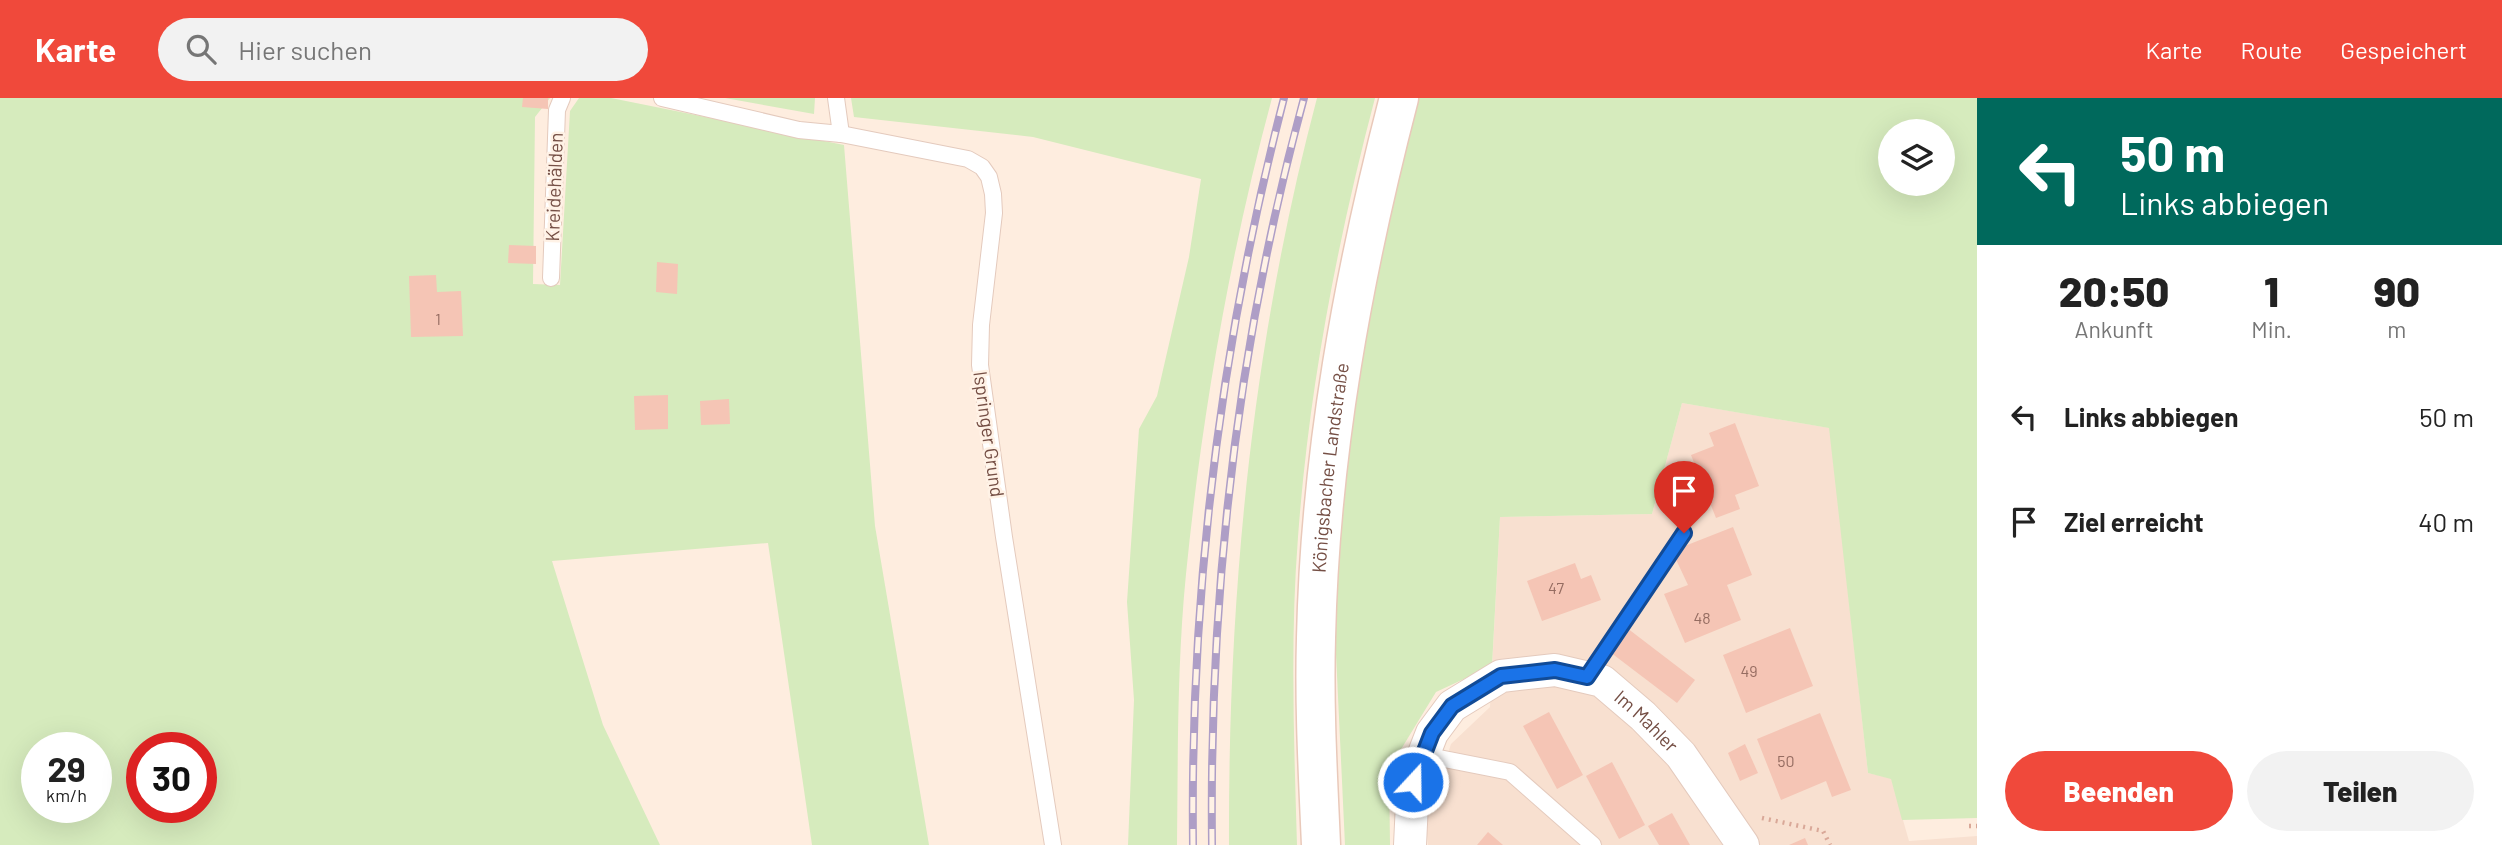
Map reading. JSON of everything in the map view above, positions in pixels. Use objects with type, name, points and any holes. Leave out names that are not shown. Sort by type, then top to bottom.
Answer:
[{"type":"main road","name":"Königsbacher Landstraße","points":[[1321,845],[1315,712],[1315,638],[1326,484],[1334,413],[1354,290],[1399,98]]},
{"type":"street","name":"Im Mahler","points":[[1410,845],[1413,782],[1432,733],[1452,706],[1501,676],[1555,670],[1602,681],[1643,716],[1681,755],[1737,836]]},
{"type":"lane","name":"Kreidehälden","points":[[551,278],[557,110],[562,98]]},
{"type":"lane","points":[[662,98],[799,130],[841,134],[836,98]]},
{"type":"lane","name":"Ispringer Grund","points":[[841,134],[968,159],[982,167],[989,177],[994,212],[984,284],[980,365],[1004,537],[1053,845]]},
{"type":"lane","points":[[1587,677],[1684,533]]},
{"type":"lane","points":[[1424,755],[1510,772],[1593,845]]},
{"type":"path","points":[[1737,836],[1764,817],[1823,831],[1830,845]]},
{"type":"path","points":[[1969,826],[1977,826]]},
{"type":"shaded area","points":[[1682,403],[1830,428],[1868,773],[1891,778],[1909,841],[1977,836],[1977,845],[1428,845],[1426,823],[1451,744],[1490,707],[1500,517],[1652,514]]},
{"type":"green space","points":[[0,98],[550,98],[535,117],[533,284],[560,285],[570,111],[579,98],[611,98],[844,145],[875,526],[929,845],[812,845],[768,543],[552,561],[603,725],[660,845],[0,845]]},
{"type":"green space","points":[[725,98],[815,98],[814,114]]},
{"type":"green space","points":[[851,98],[1272,98],[1243,215],[1219,334],[1200,454],[1181,642],[1177,845],[1128,845],[1134,700],[1127,602],[1139,429],[1157,396],[1189,257],[1201,179],[1033,137],[854,117]]},
{"type":"green space","points":[[1317,98],[1375,98],[1348,206],[1326,316],[1303,481],[1293,652],[1297,845],[1229,845],[1233,656],[1248,468],[1276,282]]},
{"type":"green space","points":[[1418,98],[1977,98],[1977,818],[1902,820],[1891,779],[1868,773],[1829,428],[1682,403],[1652,514],[1500,517],[1492,666],[1436,692],[1389,769],[1390,845],[1345,845],[1332,569],[1379,231]]},
{"type":"building","points":[[523,98],[548,98],[548,109],[522,107]]},
{"type":"building","points":[[509,245],[536,246],[536,264],[508,263]]},
{"type":"building","points":[[657,262],[678,264],[677,294],[656,292]]},
{"type":"building","points":[[436,275],[437,292],[461,291],[463,336],[411,337],[409,276]]},
{"type":"building","points":[[668,395],[668,429],[635,430],[634,396]]},
{"type":"building","points":[[729,399],[730,424],[701,425],[700,401]]},
{"type":"building","points":[[1735,423],[1759,486],[1735,495],[1740,509],[1716,518],[1691,455],[1714,446],[1709,433]]},
{"type":"building","points":[[1733,527],[1752,575],[1727,585],[1741,620],[1685,643],[1664,594],[1688,585],[1672,551]]},
{"type":"building","points":[[1575,563],[1581,579],[1591,575],[1601,600],[1542,621],[1527,581]]},
{"type":"building","points":[[1627,628],[1695,680],[1677,703],[1610,652]]},
{"type":"building","points":[[1790,628],[1813,686],[1746,713],[1723,655]]},
{"type":"building","points":[[1549,712],[1583,775],[1557,789],[1523,726]]},
{"type":"building","points":[[1820,713],[1851,790],[1832,797],[1826,781],[1781,800],[1757,739]]},
{"type":"building","points":[[1745,744],[1758,773],[1740,781],[1728,753]]},
{"type":"building","points":[[1612,762],[1645,825],[1619,839],[1586,776]]},
{"type":"building","points":[[1672,813],[1690,845],[1659,845],[1648,826]]},
{"type":"building","points":[[1488,832],[1503,845],[1477,845]]},
{"type":"building","points":[[1805,838],[1808,845],[1789,845]]},
{"type":"railway","points":[[1193,845],[1197,657],[1214,468],[1243,282],[1284,98]]},
{"type":"railway","points":[[1212,845],[1216,656],[1232,468],[1261,282],[1304,98]]},
{"type":"route","points":[[1413,782],[1432,733],[1452,706],[1501,676],[1555,670],[1587,677],[1684,533]]}]
